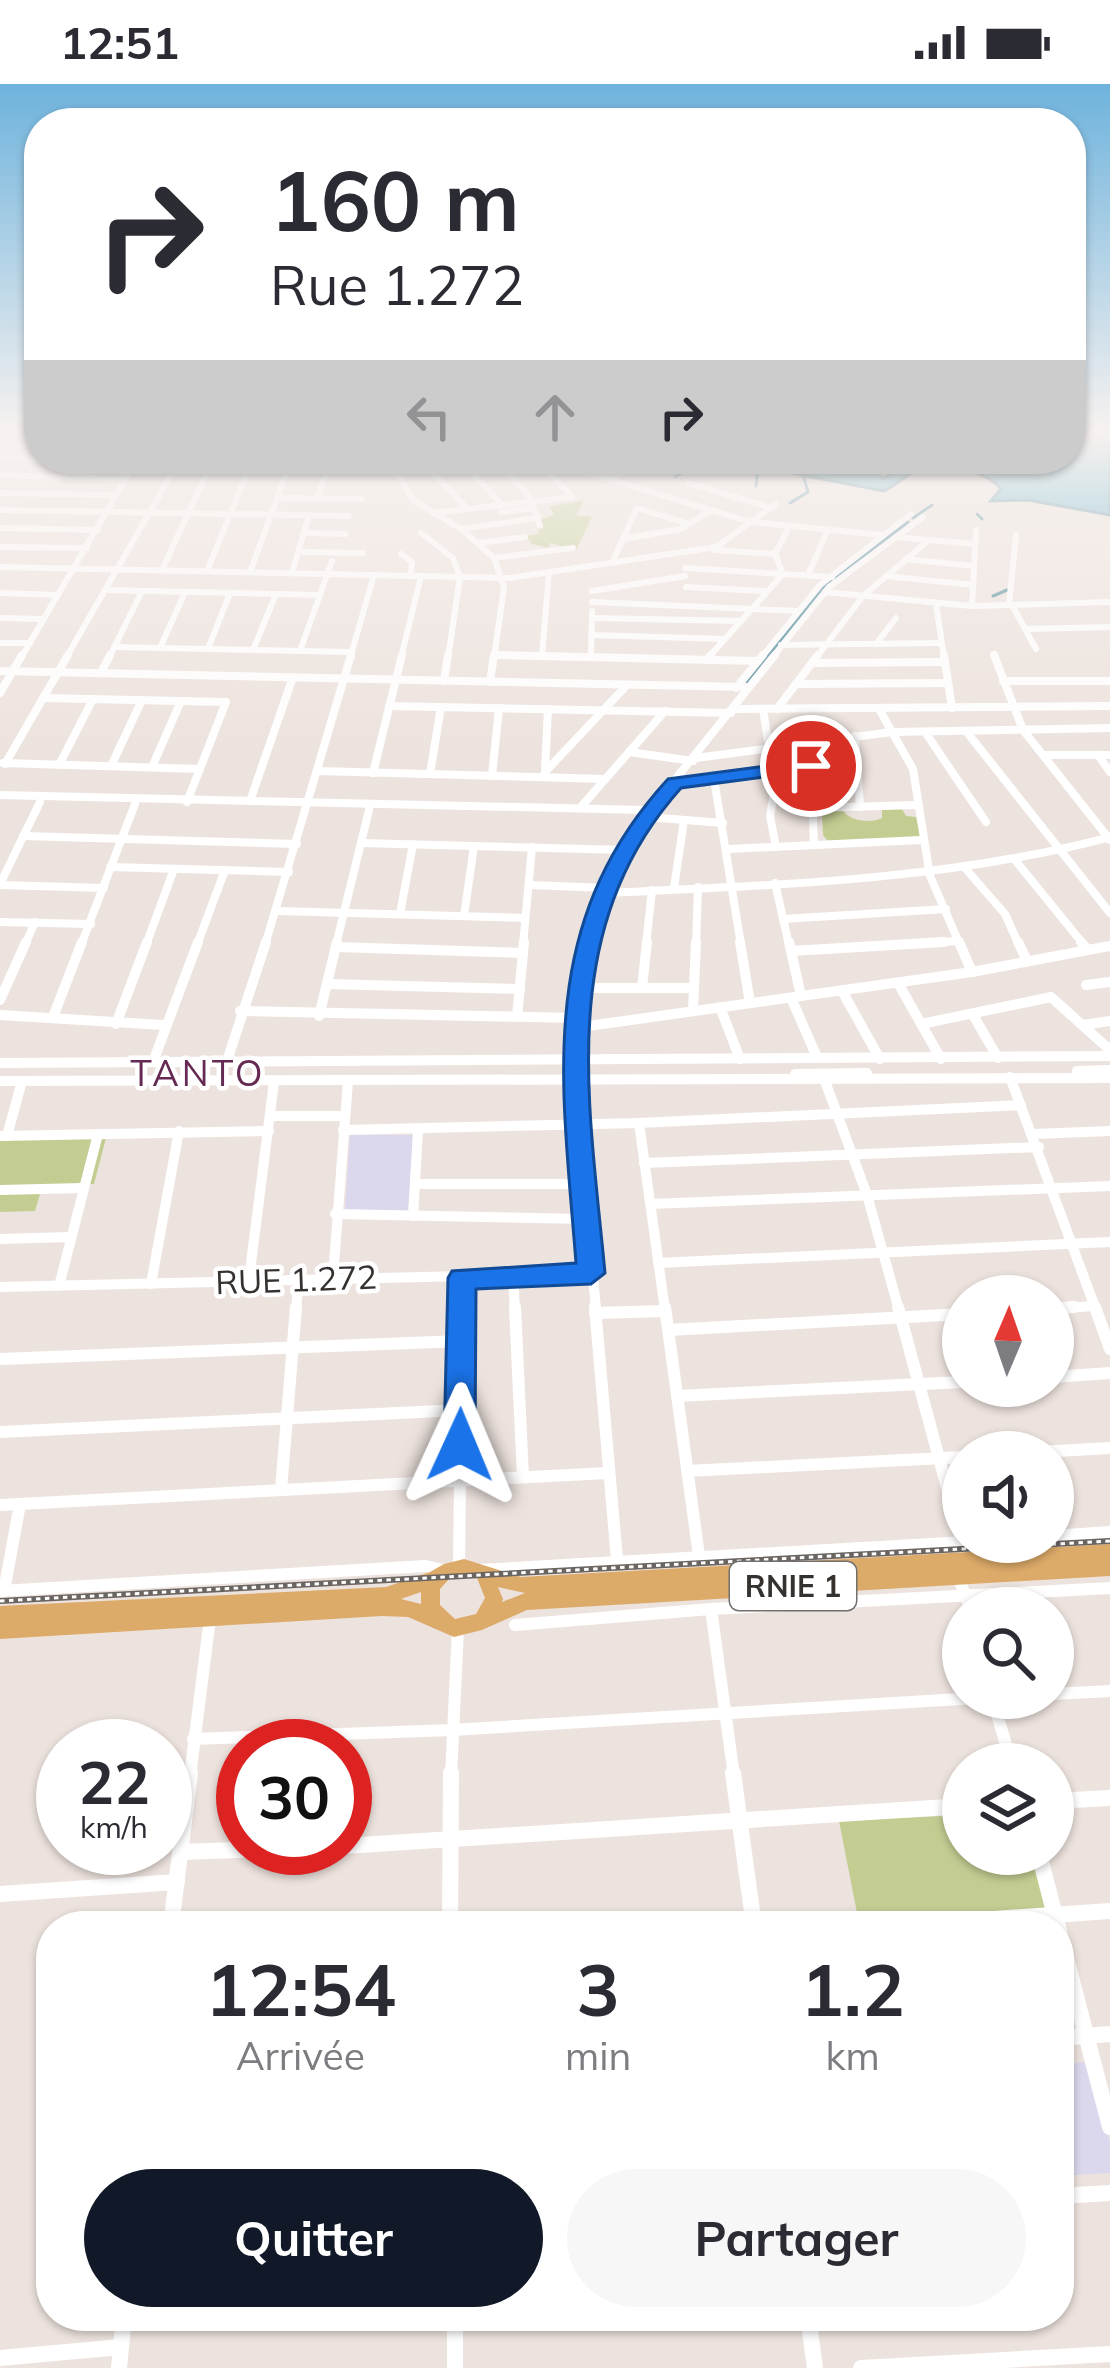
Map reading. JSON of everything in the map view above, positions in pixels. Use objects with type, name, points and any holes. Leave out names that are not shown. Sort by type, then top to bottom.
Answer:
[{"type":"highway","name":"RNIE 1","points":[[1074,1553],[1110,1552]]},
{"type":"highway","name":"RNIE 1","points":[[0,1630],[399,1594],[461,1572],[534,1585],[942,1556]]},
{"type":"highway","name":"RNIE 1","points":[[0,1615],[398,1607],[448,1625],[482,1621],[527,1601],[942,1557]]},
{"type":"highway","name":"RNIE 1","points":[[1053,1563],[1110,1568]]},
{"type":"highway","points":[[448,1625],[428,1601],[461,1572],[494,1599],[482,1621]]},
{"type":"street","points":[[0,692],[93,538]]},
{"type":"street","points":[[2,764],[137,538]]},
{"type":"street","points":[[162,570],[177,538]]},
{"type":"street","points":[[207,571],[219,538]]},
{"type":"street","points":[[250,572],[262,538]]},
{"type":"street","points":[[292,573],[305,538]]},
{"type":"street","points":[[423,538],[453,558],[460,577],[444,681]]},
{"type":"street","points":[[471,538],[494,558],[502,577],[490,682]]},
{"type":"street","points":[[478,543],[520,538]]},
{"type":"street","points":[[612,562],[622,539],[628,538]]},
{"type":"street","points":[[0,567],[502,577],[716,547],[729,538]]},
{"type":"street","points":[[783,538],[775,554],[783,574]]},
{"type":"street","points":[[808,575],[824,538]]},
{"type":"street","points":[[616,1560],[574,1070],[580,988],[604,891],[642,816],[695,760],[733,710],[758,661],[798,611],[879,538]]},
{"type":"street","points":[[0,671],[741,687],[825,592],[895,538]]},
{"type":"street","points":[[902,538],[975,544]]},
{"type":"street","points":[[975,538],[974,605],[982,622]]},
{"type":"street","points":[[1016,538],[1011,605],[1036,649]]},
{"type":"street","points":[[777,709],[862,596],[929,540]]},
{"type":"street","points":[[0,547],[87,548]]},
{"type":"street","points":[[494,558],[573,548]]},
{"type":"street","points":[[704,549],[775,554]]},
{"type":"street","points":[[299,552],[363,553]]},
{"type":"street","points":[[684,552],[686,603]]},
{"type":"street","points":[[373,773],[416,575],[412,562],[401,554]]},
{"type":"street","points":[[906,559],[974,566]]},
{"type":"street","points":[[300,651],[332,561]]},
{"type":"street","points":[[591,658],[592,566]]},
{"type":"street","points":[[542,656],[549,572]]},
{"type":"street","points":[[592,590],[685,572],[832,577]]},
{"type":"street","points":[[227,1061],[240,1011],[278,911],[374,574]]},
{"type":"street","points":[[706,660],[783,574]]},
{"type":"street","points":[[886,576],[973,585]]},
{"type":"street","points":[[686,587],[766,591]]},
{"type":"street","points":[[106,590],[320,595]]},
{"type":"street","points":[[101,673],[142,591]]},
{"type":"street","points":[[160,648],[185,592]]},
{"type":"street","points":[[825,592],[974,605],[1110,602]]},
{"type":"street","points":[[0,593],[58,595]]},
{"type":"street","points":[[208,649],[230,593]]},
{"type":"street","points":[[253,650],[276,594]]},
{"type":"street","points":[[592,602],[798,611]]},
{"type":"street","points":[[936,603],[938,643],[952,708]]},
{"type":"street","points":[[1090,603],[1110,627]]},
{"type":"street","points":[[0,618],[44,619]]},
{"type":"street","points":[[592,618],[740,621]]},
{"type":"street","points":[[876,644],[896,618]]},
{"type":"street","points":[[1026,629],[1110,627]]},
{"type":"street","points":[[591,635],[725,639]]},
{"type":"street","points":[[0,643],[30,643]]},
{"type":"street","points":[[781,645],[938,643]]},
{"type":"street","points":[[114,647],[352,652]]},
{"type":"street","points":[[495,655],[758,661]]},
{"type":"street","points":[[529,885],[652,890],[930,876],[1062,852],[1109,838],[1023,730],[994,655]]},
{"type":"street","points":[[812,663],[942,662]]},
{"type":"street","points":[[250,801],[293,677]]},
{"type":"street","points":[[1003,681],[1110,681]]},
{"type":"street","points":[[796,684],[946,683]]},
{"type":"street","points":[[544,775],[627,685]]},
{"type":"street","points":[[43,698],[226,702],[187,802]]},
{"type":"street","points":[[59,765],[93,699]]},
{"type":"street","points":[[111,766],[142,700]]},
{"type":"street","points":[[152,767],[181,701]]},
{"type":"street","points":[[389,706],[664,711],[1110,706]]},
{"type":"street","points":[[430,774],[441,706]]},
{"type":"street","points":[[491,776],[499,708]]},
{"type":"street","points":[[544,775],[548,709]]},
{"type":"street","points":[[879,709],[914,769],[930,876],[972,972]]},
{"type":"street","points":[[764,710],[769,748]]},
{"type":"street","points":[[580,812],[664,711]]},
{"type":"street","points":[[629,752],[695,760],[892,732],[1110,728]]},
{"type":"street","points":[[966,731],[1110,914]]},
{"type":"street","points":[[925,732],[986,822]]},
{"type":"street","points":[[855,736],[860,807]]},
{"type":"street","points":[[810,742],[814,845]]},
{"type":"street","points":[[1044,755],[1110,754]]},
{"type":"street","points":[[1098,755],[1110,772]]},
{"type":"street","points":[[2,764],[200,769]]},
{"type":"street","points":[[675,783],[811,766]]},
{"type":"street","points":[[776,847],[770,816],[778,771]]},
{"type":"street","points":[[318,772],[605,778]]},
{"type":"street","points":[[714,778],[750,1003]]},
{"type":"street","points":[[0,798],[580,812]]},
{"type":"street","points":[[0,798],[580,812],[723,823]]},
{"type":"street","points":[[40,802],[0,884],[104,888]]},
{"type":"street","points":[[53,1017],[134,804]]},
{"type":"street","points":[[812,808],[916,806]]},
{"type":"street","points":[[320,1016],[369,810]]},
{"type":"street","points":[[674,888],[685,820]]},
{"type":"street","points":[[23,836],[297,844]]},
{"type":"street","points":[[728,849],[921,840]]},
{"type":"street","points":[[361,843],[625,850]]},
{"type":"street","points":[[400,914],[413,844]]},
{"type":"street","points":[[464,916],[474,846]]},
{"type":"street","points":[[518,1017],[532,848]]},
{"type":"street","points":[[1015,860],[1088,950]]},
{"type":"street","points":[[110,867],[289,872]]},
{"type":"street","points":[[965,868],[1005,914],[1027,961]]},
{"type":"street","points":[[116,1024],[174,869]]},
{"type":"street","points":[[153,1062],[163,1025],[225,870]]},
{"type":"street","points":[[775,883],[796,997],[818,1058]]},
{"type":"street","points":[[693,1011],[698,887]]},
{"type":"street","points":[[642,988],[652,890]]},
{"type":"street","points":[[783,919],[946,909]]},
{"type":"street","points":[[278,911],[525,918]]},
{"type":"street","points":[[0,922],[91,924]]},
{"type":"street","points":[[0,1000],[35,922]]},
{"type":"street","points":[[791,951],[959,940]]},
{"type":"street","points":[[240,1011],[518,1017],[575,1023],[898,983],[1110,946]]},
{"type":"street","points":[[336,947],[523,953]]},
{"type":"street","points":[[1086,985],[1110,982]]},
{"type":"street","points":[[898,983],[941,1059]]},
{"type":"street","points":[[327,984],[520,988]]},
{"type":"street","points":[[580,988],[691,988]]},
{"type":"street","points":[[842,991],[880,1059]]},
{"type":"street","points":[[921,1024],[1052,998],[1083,1025],[1110,1063]]},
{"type":"street","points":[[720,1007],[740,1059]]},
{"type":"street","points":[[0,1015],[163,1025]]},
{"type":"street","points":[[973,1016],[998,1058]]},
{"type":"street","points":[[1083,1025],[1110,1021]]},
{"type":"street","points":[[0,1072],[22,1081],[274,1082],[740,1059],[998,1058],[1110,1063]]},
{"type":"street","points":[[0,1072],[227,1061],[825,1082],[1010,1077],[1110,1063]]},
{"type":"street","points":[[0,1072],[1110,1063]]},
{"type":"street","points":[[1010,1077],[1055,1188],[1070,1244],[1110,1349]]},
{"type":"street","points":[[22,1081],[4,1136],[268,1131]]},
{"type":"street","points":[[333,1277],[348,1081]]},
{"type":"street","points":[[249,1279],[274,1082]]},
{"type":"street","points":[[825,1082],[867,1195],[942,1470]]},
{"type":"street","points":[[343,1130],[579,1126],[1021,1105]]},
{"type":"street","points":[[271,1116],[345,1116]]},
{"type":"street","points":[[639,1123],[699,1556]]},
{"type":"street","points":[[413,1216],[418,1130]]},
{"type":"street","points":[[151,1284],[179,1131]]},
{"type":"street","points":[[644,1162],[851,1154],[1110,1131]]},
{"type":"street","points":[[59,1286],[98,1134]]},
{"type":"street","points":[[415,1184],[584,1184]]},
{"type":"street","points":[[650,1204],[1110,1186]]},
{"type":"street","points":[[0,1190],[83,1188]]},
{"type":"street","points":[[335,1214],[586,1219]]},
{"type":"street","points":[[0,1239],[71,1237]]},
{"type":"street","points":[[658,1263],[1110,1243]]},
{"type":"street","name":"RUE 1.272","points":[[0,1287],[591,1273]]},
{"type":"street","points":[[513,1276],[523,1478]]},
{"type":"street","points":[[281,1490],[299,1278]]},
{"type":"street","points":[[461,1572],[462,1278]]},
{"type":"street","points":[[1074,1307],[1094,1306]]},
{"type":"street","points":[[595,1313],[665,1311]]},
{"type":"street","points":[[668,1330],[942,1315]]},
{"type":"street","points":[[0,1359],[461,1341]]},
{"type":"street","points":[[1074,1376],[1110,1373]]},
{"type":"street","points":[[677,1396],[942,1383]]},
{"type":"street","points":[[0,1432],[461,1410]]},
{"type":"street","points":[[1074,1450],[1110,1448]]},
{"type":"street","points":[[687,1472],[942,1458]]},
{"type":"street","points":[[0,1505],[607,1473]]},
{"type":"street","points":[[20,1504],[2,1591],[426,1566],[461,1572],[699,1556],[942,1555]]},
{"type":"street","points":[[1074,1535],[1110,1532]]},
{"type":"street","points":[[192,1748],[218,1581]]},
{"type":"street","points":[[1074,1592],[1110,1588]]},
{"type":"street","points":[[515,1625],[711,1609],[942,1603]]},
{"type":"street","points":[[711,1609],[752,1911]]},
{"type":"street","points":[[448,1625],[450,1911]]},
{"type":"street","points":[[1074,1693],[1110,1691]]},
{"type":"street","points":[[193,1739],[452,1730],[942,1700]]},
{"type":"street","points":[[1074,1800],[1110,1798]]},
{"type":"street","points":[[372,1845],[942,1808]]},
{"type":"street","points":[[173,1911],[178,1875]]},
{"type":"street","points":[[1045,1875],[1056,1911]]},
{"type":"street","points":[[0,1894],[177,1882]]},
{"type":"street","points":[[1074,1914],[1110,1911]]},
{"type":"street","points":[[1074,1988],[1110,2127]]},
{"type":"street","points":[[1074,2037],[1110,2034]]},
{"type":"street","points":[[1074,2195],[1110,2192]]},
{"type":"street","points":[[119,2368],[123,2331]]},
{"type":"street","points":[[455,2331],[455,2368]]},
{"type":"street","points":[[810,2331],[815,2368]]},
{"type":"street","points":[[3,2361],[122,2347]]},
{"type":"street","points":[[861,2368],[1110,2354]]},
{"type":"shaded area","points":[[350,1135],[414,1135],[408,1211],[345,1210]]},
{"type":"shaded area","points":[[1089,2062],[1110,2142],[1110,2173],[1074,2175],[1074,2063]]},
{"type":"green space","points":[[527,538],[582,538],[576,550],[532,544]]},
{"type":"green space","points":[[882,809],[902,809],[906,816],[916,817],[921,838],[828,841],[823,835],[822,813],[842,810],[855,819],[872,821],[882,818]]},
{"type":"green space","points":[[106,1138],[94,1184],[43,1184],[35,1211],[0,1212],[0,1140]]},
{"type":"green space","points":[[942,1816],[942,1875],[1044,1875],[1054,1911],[857,1911],[839,1821]]},
{"type":"waterway","points":[[746,683],[825,586],[888,538]]},
{"type":"waterway","points":[[993,596],[1007,590]]},
{"type":"railway","points":[[0,1601],[1110,1541]]},
{"type":"district","name":"TANTO","points":[[198,1072]]},
{"type":"route","points":[[460,1445],[462,1278],[591,1273],[573,1066],[574,1028],[597,913],[639,823],[675,783],[811,766]]}]
